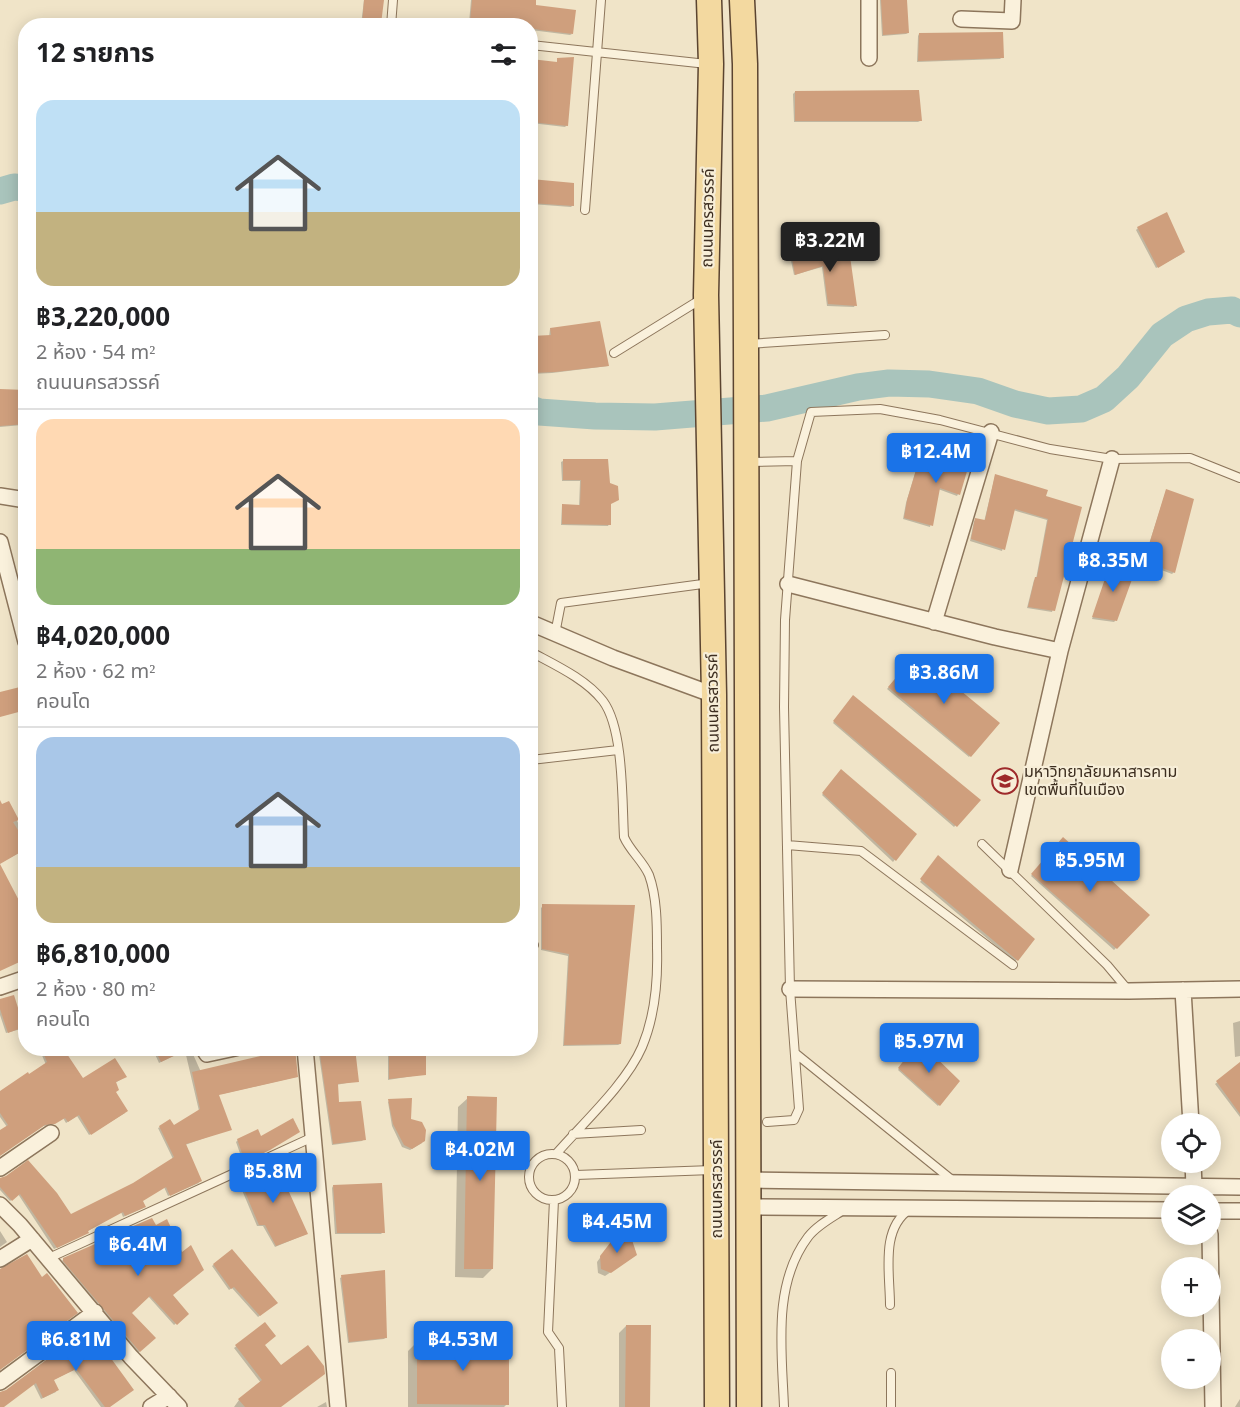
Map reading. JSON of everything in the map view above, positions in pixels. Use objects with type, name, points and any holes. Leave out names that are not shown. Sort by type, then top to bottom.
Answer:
[{"type":"main road","name":"ถนนนครสวรรค์","points":[[709,0],[711,64],[706,296],[714,695],[717,1407]]},
{"type":"main road","name":"ถนนนครสวรรค์","points":[[742,0],[745,64],[749,1407]]},
{"type":"main road","points":[[714,817],[748,817]]},
{"type":"street","points":[[869,0],[869,58]]},
{"type":"street","points":[[962,19],[1012,21],[1012,0]]},
{"type":"street","points":[[934,622],[991,432]]},
{"type":"street","points":[[1010,870],[1060,651],[1112,459]]},
{"type":"street","points":[[0,496],[18,499]]},
{"type":"street","points":[[0,542],[18,611]]},
{"type":"street","points":[[788,584],[872,604],[934,622],[1060,651]]},
{"type":"street","points":[[538,626],[613,658],[714,695]]},
{"type":"street","points":[[0,987],[18,981]]},
{"type":"street","points":[[790,989],[1129,991],[1240,989]]},
{"type":"street","points":[[1183,990],[1190,1113]]},
{"type":"street","points":[[306,1056],[338,1407]]},
{"type":"street","points":[[0,1168],[51,1133]]},
{"type":"street","points":[[750,1180],[1089,1185],[1161,1189]]},
{"type":"street","points":[[918,1208],[923,1183]]},
{"type":"street","points":[[1011,1184],[1011,1209]]},
{"type":"street","points":[[1089,1185],[1090,1210]]},
{"type":"street","points":[[1221,1189],[1240,1187]]},
{"type":"street","points":[[0,1204],[49,1258],[131,1357],[174,1402]]},
{"type":"street","points":[[750,1207],[1161,1210]]},
{"type":"street","points":[[1221,1211],[1240,1211]]},
{"type":"street","points":[[0,1258],[32,1239]]},
{"type":"street","points":[[1210,1245],[1213,1407]]},
{"type":"street","points":[[0,1382],[95,1312]]},
{"type":"street","points":[[151,1407],[174,1402]]},
{"type":"lane","points":[[392,18],[393,0]]},
{"type":"lane","points":[[585,210],[601,0]]},
{"type":"lane","points":[[538,46],[711,64]]},
{"type":"lane","points":[[614,353],[706,296]]},
{"type":"lane","points":[[746,344],[885,335]]},
{"type":"lane","points":[[767,1122],[794,1120],[799,1109],[790,989],[784,696],[785,620],[796,461],[811,412],[880,409],[991,432],[1050,449],[1112,459],[1190,458],[1240,478]]},
{"type":"lane","points":[[746,455],[796,461]]},
{"type":"lane","points":[[555,634],[561,603],[711,582]]},
{"type":"lane","points":[[538,655],[589,687],[603,702],[612,717],[618,750],[624,837],[627,846],[649,877],[657,921],[658,973],[653,1013],[642,1048],[622,1078],[556,1154]]},
{"type":"lane","points":[[538,759],[618,750]]},
{"type":"lane","points":[[982,844],[1107,965],[1129,991]]},
{"type":"lane","points":[[787,845],[861,851],[1013,965]]},
{"type":"lane","points":[[795,1053],[956,1183]]},
{"type":"lane","points":[[573,1134],[641,1130]]},
{"type":"lane","points":[[49,1258],[313,1137]]},
{"type":"lane","points":[[556,1154],[570,1161],[576,1175],[573,1190],[561,1199],[547,1200],[534,1191],[529,1176],[531,1168],[540,1157],[556,1154]]},
{"type":"lane","points":[[576,1175],[717,1170]]},
{"type":"lane","points":[[554,1200],[548,1332],[559,1348],[562,1407]]},
{"type":"lane","points":[[784,1407],[782,1315],[785,1288],[808,1237],[846,1208]]},
{"type":"lane","points":[[890,1305],[890,1237],[897,1222],[918,1208]]},
{"type":"lane","points":[[891,1373],[891,1407]]},
{"type":"building","points":[[364,0],[384,0],[382,18],[362,18]]},
{"type":"building","points":[[472,0],[536,0],[536,5],[576,10],[573,34],[538,30],[538,18],[470,18]]},
{"type":"building","points":[[881,0],[907,0],[909,33],[883,35]]},
{"type":"building","points":[[1003,32],[1004,58],[918,61],[919,33]]},
{"type":"building","points":[[574,57],[568,126],[538,123],[538,60],[557,62],[557,58]]},
{"type":"building","points":[[919,90],[922,121],[795,121],[795,91]]},
{"type":"building","points":[[538,180],[574,183],[574,206],[538,203]]},
{"type":"building","points":[[1167,212],[1185,252],[1158,268],[1137,227]]},
{"type":"building","points":[[849,249],[857,306],[828,304],[823,266],[795,275],[791,253]]},
{"type":"building","points":[[600,321],[609,366],[538,373],[538,336],[551,335],[550,328]]},
{"type":"building","points":[[0,389],[18,390],[18,425],[0,426]]},
{"type":"building","points":[[952,446],[973,451],[960,495],[940,488],[933,526],[904,518],[920,457],[948,465]]},
{"type":"building","points":[[563,459],[608,459],[610,483],[618,486],[619,500],[611,504],[611,525],[562,524],[562,504],[580,505],[581,480],[563,480]]},
{"type":"building","points":[[995,474],[1048,490],[1046,496],[1082,507],[1055,611],[1028,607],[1035,577],[1037,577],[1048,519],[1015,509],[1005,550],[971,539],[975,518],[985,520]]},
{"type":"building","points":[[1166,489],[1194,499],[1175,573],[1144,561]]},
{"type":"building","points":[[1110,564],[1135,571],[1117,621],[1092,617]]},
{"type":"building","points":[[916,654],[1000,723],[971,757],[888,687]]},
{"type":"building","points":[[18,688],[18,712],[0,717],[0,692]]},
{"type":"building","points":[[853,695],[981,800],[957,827],[833,721]]},
{"type":"building","points":[[841,769],[917,834],[896,861],[822,793]]},
{"type":"building","points":[[0,800],[2,804],[9,801],[18,818],[13,822],[18,830],[18,854],[0,864]]},
{"type":"building","points":[[1063,837],[1150,915],[1117,949],[1031,874]]},
{"type":"building","points":[[938,855],[1035,939],[1018,961],[920,879]]},
{"type":"building","points":[[0,864],[18,899],[18,963],[0,971]]},
{"type":"building","points":[[542,904],[635,905],[621,1044],[564,1045],[569,954],[542,949]]},
{"type":"building","points":[[14,995],[18,1008],[18,1029],[8,1033],[0,1009],[0,999]]},
{"type":"building","points":[[919,1041],[960,1081],[940,1106],[898,1068]]},
{"type":"building","points":[[44,1056],[68,1056],[83,1078],[115,1058],[127,1077],[116,1082],[119,1090],[116,1092],[128,1111],[91,1135],[79,1115],[68,1122],[65,1118],[55,1124],[45,1125],[0,1156],[0,1130],[8,1125],[0,1113],[0,1091],[47,1062]]},
{"type":"building","points":[[158,1056],[174,1056],[161,1062]]},
{"type":"building","points":[[261,1056],[296,1056],[298,1077],[219,1095],[232,1130],[186,1144],[202,1181],[170,1196],[166,1187],[143,1201],[146,1207],[125,1216],[123,1212],[88,1231],[89,1233],[57,1248],[20,1194],[12,1201],[0,1187],[0,1178],[28,1160],[57,1193],[71,1214],[133,1183],[174,1157],[159,1126],[170,1119],[174,1125],[200,1109],[192,1072]]},
{"type":"building","points":[[320,1056],[356,1056],[359,1082],[338,1084],[339,1102],[361,1101],[366,1140],[333,1144]]},
{"type":"building","points":[[389,1056],[426,1056],[426,1075],[389,1079]]},
{"type":"building","points":[[1240,1062],[1240,1114],[1216,1081]]},
{"type":"building","points":[[467,1096],[497,1097],[493,1269],[464,1269]]},
{"type":"building","points":[[412,1098],[411,1119],[422,1122],[426,1130],[425,1141],[412,1149],[404,1145],[393,1124],[388,1099]]},
{"type":"building","points":[[293,1118],[300,1132],[245,1162],[237,1139],[258,1129],[261,1136]]},
{"type":"building","points":[[275,1161],[308,1234],[276,1246],[265,1225],[259,1225],[240,1180],[249,1175],[248,1173]]},
{"type":"building","points":[[382,1183],[385,1233],[337,1233],[333,1185]]},
{"type":"building","points":[[152,1218],[156,1225],[167,1219],[182,1252],[191,1245],[204,1270],[173,1295],[189,1314],[177,1325],[150,1296],[132,1313],[156,1338],[140,1352],[63,1261],[63,1258],[95,1244],[101,1254],[135,1236],[131,1227]]},
{"type":"building","points":[[617,1234],[632,1240],[637,1255],[611,1273],[601,1269],[600,1256]]},
{"type":"building","points":[[232,1249],[278,1303],[260,1316],[234,1287],[231,1289],[213,1264]]},
{"type":"building","points":[[27,1254],[42,1277],[47,1273],[78,1313],[0,1370],[0,1269]]},
{"type":"building","points":[[385,1270],[387,1338],[349,1342],[341,1275]]},
{"type":"building","points":[[265,1322],[276,1336],[265,1345],[281,1365],[308,1345],[324,1366],[325,1374],[281,1407],[245,1407],[238,1399],[262,1380],[235,1345]]},
{"type":"building","points":[[626,1325],[651,1325],[650,1407],[625,1407]]},
{"type":"building","points":[[89,1328],[134,1390],[110,1407],[105,1407],[76,1369],[54,1380],[59,1390],[43,1398],[36,1383],[4,1407],[0,1407],[0,1392],[6,1390]]},
{"type":"building","points":[[417,1340],[509,1341],[509,1405],[417,1404]]},
{"type":"waterway","points":[[0,191],[18,187]]},
{"type":"waterway","points":[[538,412],[655,417],[767,408],[858,387],[889,383],[929,384],[978,391],[1015,404],[1048,411],[1081,409],[1104,399],[1128,377],[1162,335],[1186,319],[1208,312],[1232,310],[1240,314]]},
{"type":"place","name":"มหาวิทยาลัยมหาสารคาม เขตพื้นที่ในเมือง","points":[[1005,781]]}]
